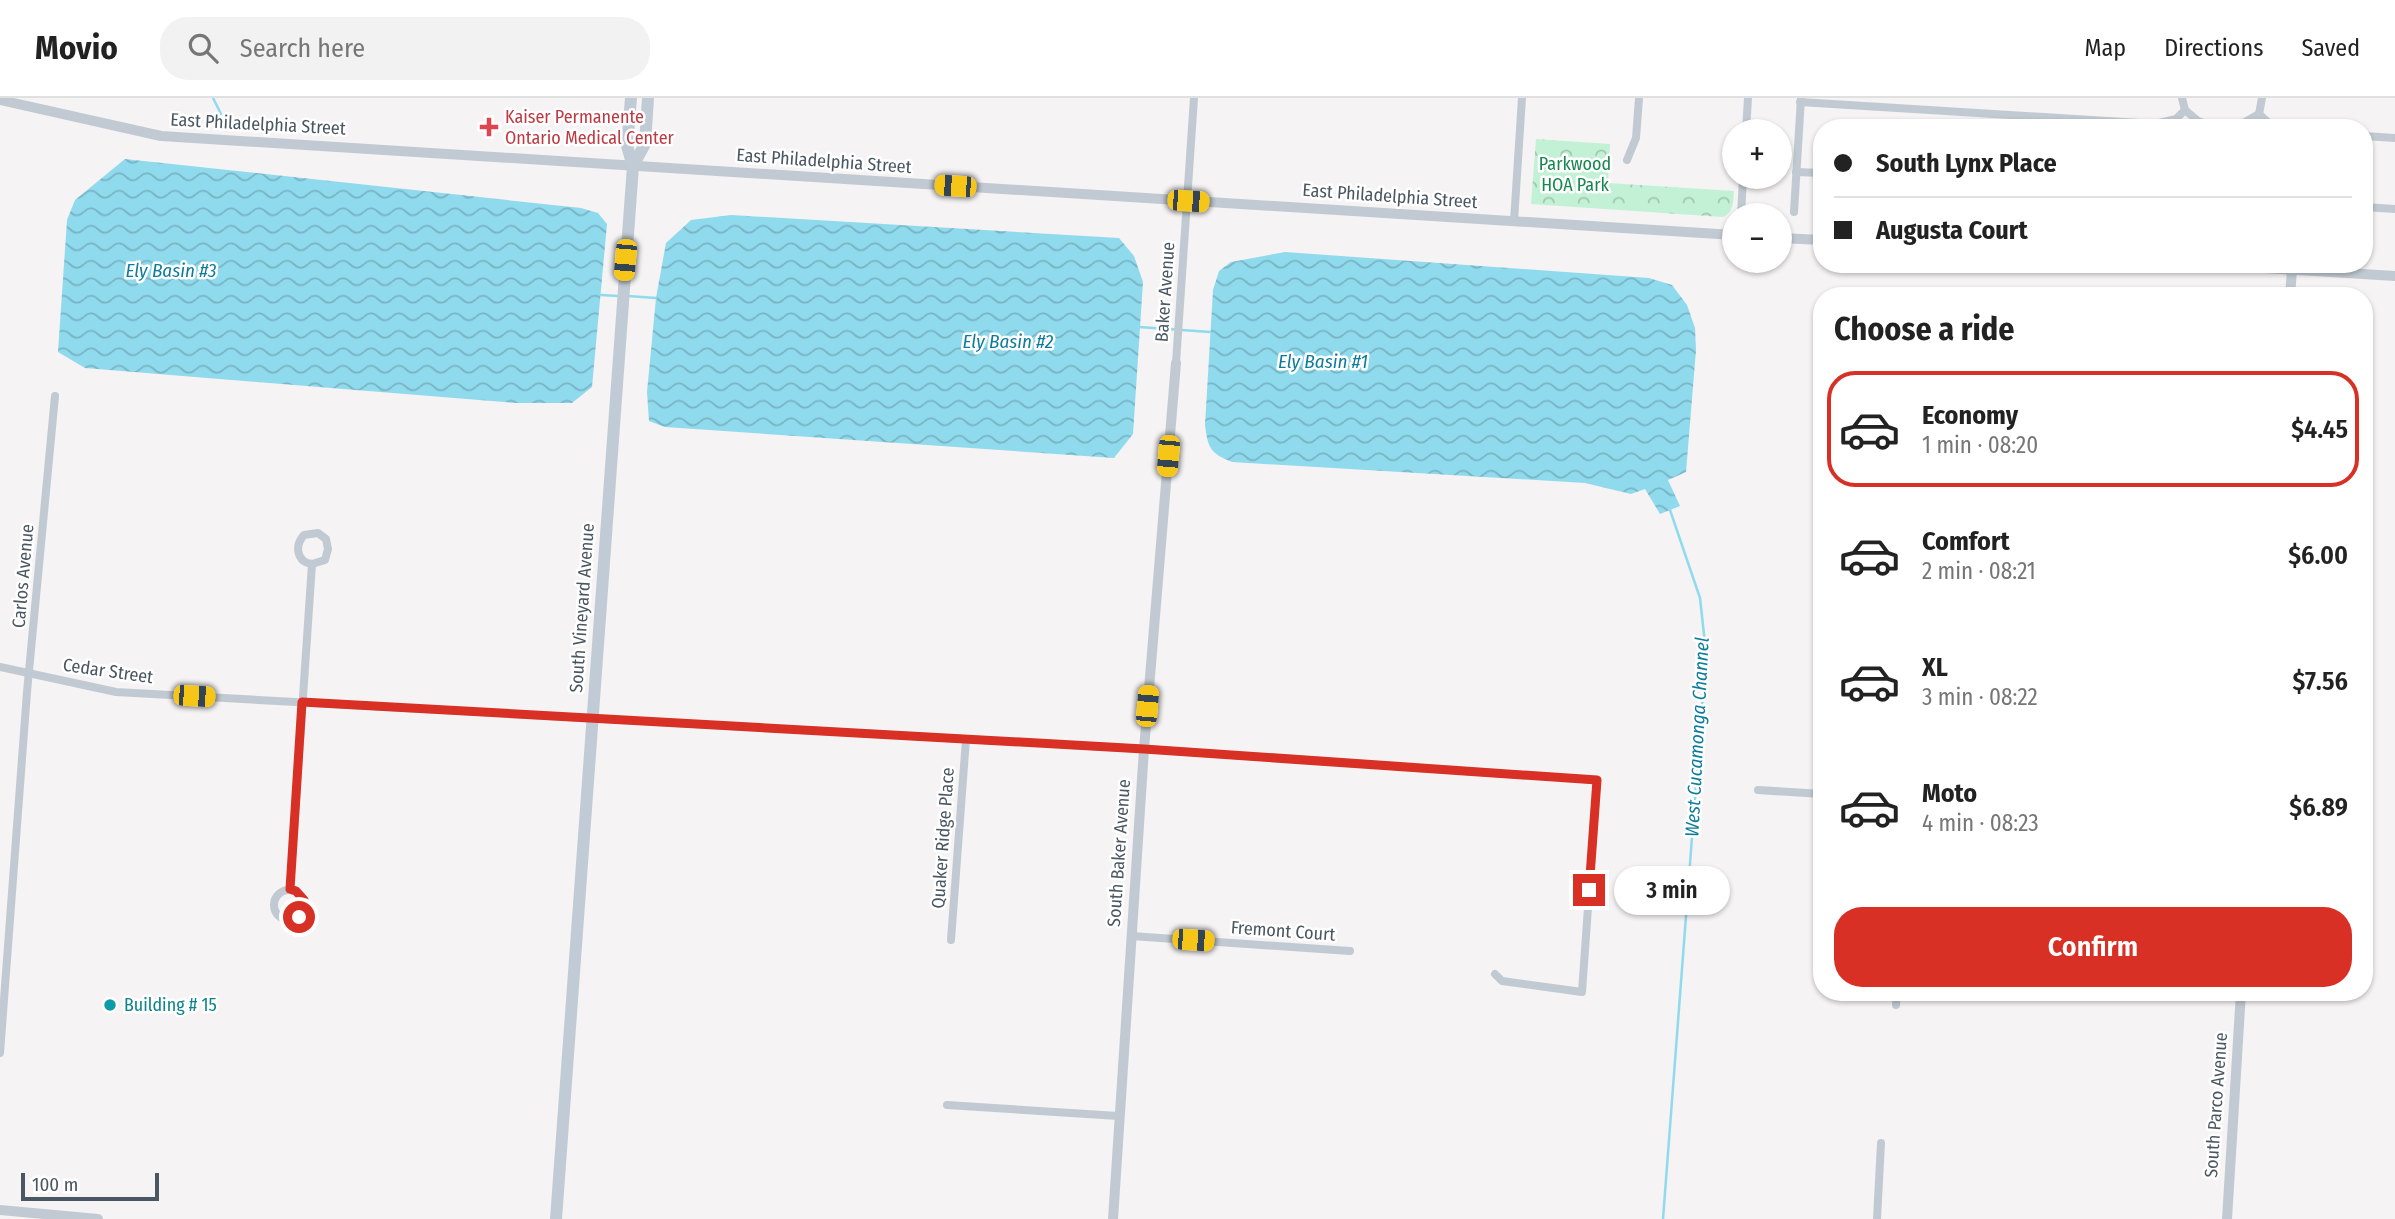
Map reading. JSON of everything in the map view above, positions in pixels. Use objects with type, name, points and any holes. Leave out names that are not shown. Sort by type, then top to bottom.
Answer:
[{"type":"main road","name":"South Vineyard Avenue","points":[[556,1219],[633,166],[627,146],[631,98]]},
{"type":"main road","name":"South Vineyard Avenue","points":[[633,166],[645,144],[648,98]]},
{"type":"street","name":"Baker Avenue","points":[[1176,363],[1194,98]]},
{"type":"street","points":[[1514,221],[1522,98]]},
{"type":"street","points":[[1627,159],[1636,138],[1639,98]]},
{"type":"street","points":[[1747,119],[1748,98]]},
{"type":"street","points":[[2182,98],[2185,110],[2196,119]]},
{"type":"street","points":[[2250,119],[2259,114],[2262,98]]},
{"type":"street","name":"East Philadelphia Street","points":[[0,100],[161,136],[1722,234]]},
{"type":"street","points":[[1794,212],[1800,100],[2081,119]]},
{"type":"street","points":[[2179,119],[2185,110]]},
{"type":"street","points":[[2259,114],[2265,119]]},
{"type":"street","points":[[2373,137],[2395,138]]},
{"type":"street","points":[[1796,172],[1813,173]]},
{"type":"street","points":[[2373,208],[2395,209]]},
{"type":"street","points":[[1792,239],[1813,240]]},
{"type":"street","points":[[2344,273],[2395,276]]},
{"type":"street","name":"South Baker Avenue","points":[[1112,1219],[1130,936],[1176,363]]},
{"type":"street","name":"Carlos Avenue","points":[[0,1053],[29,674],[55,396]]},
{"type":"street","points":[[318,533],[326,539],[328,554],[322,562],[312,564],[304,562],[299,556],[299,543],[304,535],[318,533]]},
{"type":"street","points":[[290,889],[312,564]]},
{"type":"street","name":"Cedar Street","points":[[0,667],[116,692],[1144,749],[1597,780],[1582,992],[1502,981],[1495,974]]},
{"type":"street","name":"Quaker Ridge Place","points":[[951,940],[966,739]]},
{"type":"street","points":[[1758,790],[1813,793]]},
{"type":"street","name":"Fremont Court","points":[[1130,936],[1350,951]]},
{"type":"street","name":"South Parco Avenue","points":[[2227,1219],[2240,1001]]},
{"type":"street","points":[[947,1105],[1118,1116]]},
{"type":"street","points":[[1877,1219],[1881,1143]]},
{"type":"street","points":[[0,1210],[98,1219]]},
{"type":"green space","name":"Parkwood HOA Park","points":[[1536,139],[1610,144],[1608,183],[1734,191],[1732,203],[1722,203],[1722,217],[1531,204]]},
{"type":"water","name":"Ely Basin #3","points":[[125,159],[581,208],[598,213],[607,224],[592,387],[572,403],[515,403],[85,368],[58,352],[67,220],[75,200]]},
{"type":"water","name":"Ely Basin #2","points":[[731,215],[1119,238],[1134,256],[1143,282],[1133,434],[1114,458],[665,427],[649,421],[647,392],[656,298],[666,243],[691,220]]},
{"type":"water","name":"Ely Basin #1","points":[[1285,252],[1649,278],[1672,285],[1687,305],[1695,328],[1696,350],[1686,472],[1668,480],[1680,506],[1660,514],[1645,489],[1631,494],[1585,483],[1232,462],[1219,456],[1211,449],[1205,425],[1213,290],[1219,271],[1231,262]]},
{"type":"waterway","points":[[213,98],[221,114]]},
{"type":"waterway","points":[[601,295],[618,296]]},
{"type":"waterway","points":[[628,296],[656,298]]},
{"type":"waterway","points":[[1139,327],[1210,332]]},
{"type":"waterway","name":"West Cucamonga Channel","points":[[1663,1219],[1706,653],[1700,598],[1670,510]]},
{"type":"place","name":"Kaiser Permanente Ontario Medical Center","points":[[489,127]]},
{"type":"place","name":"Building # 15","points":[[110,1005]]},
{"type":"route","points":[[299,917],[304,900],[296,891],[290,889],[302,702],[1144,749],[1597,780],[1589,890]]}]
